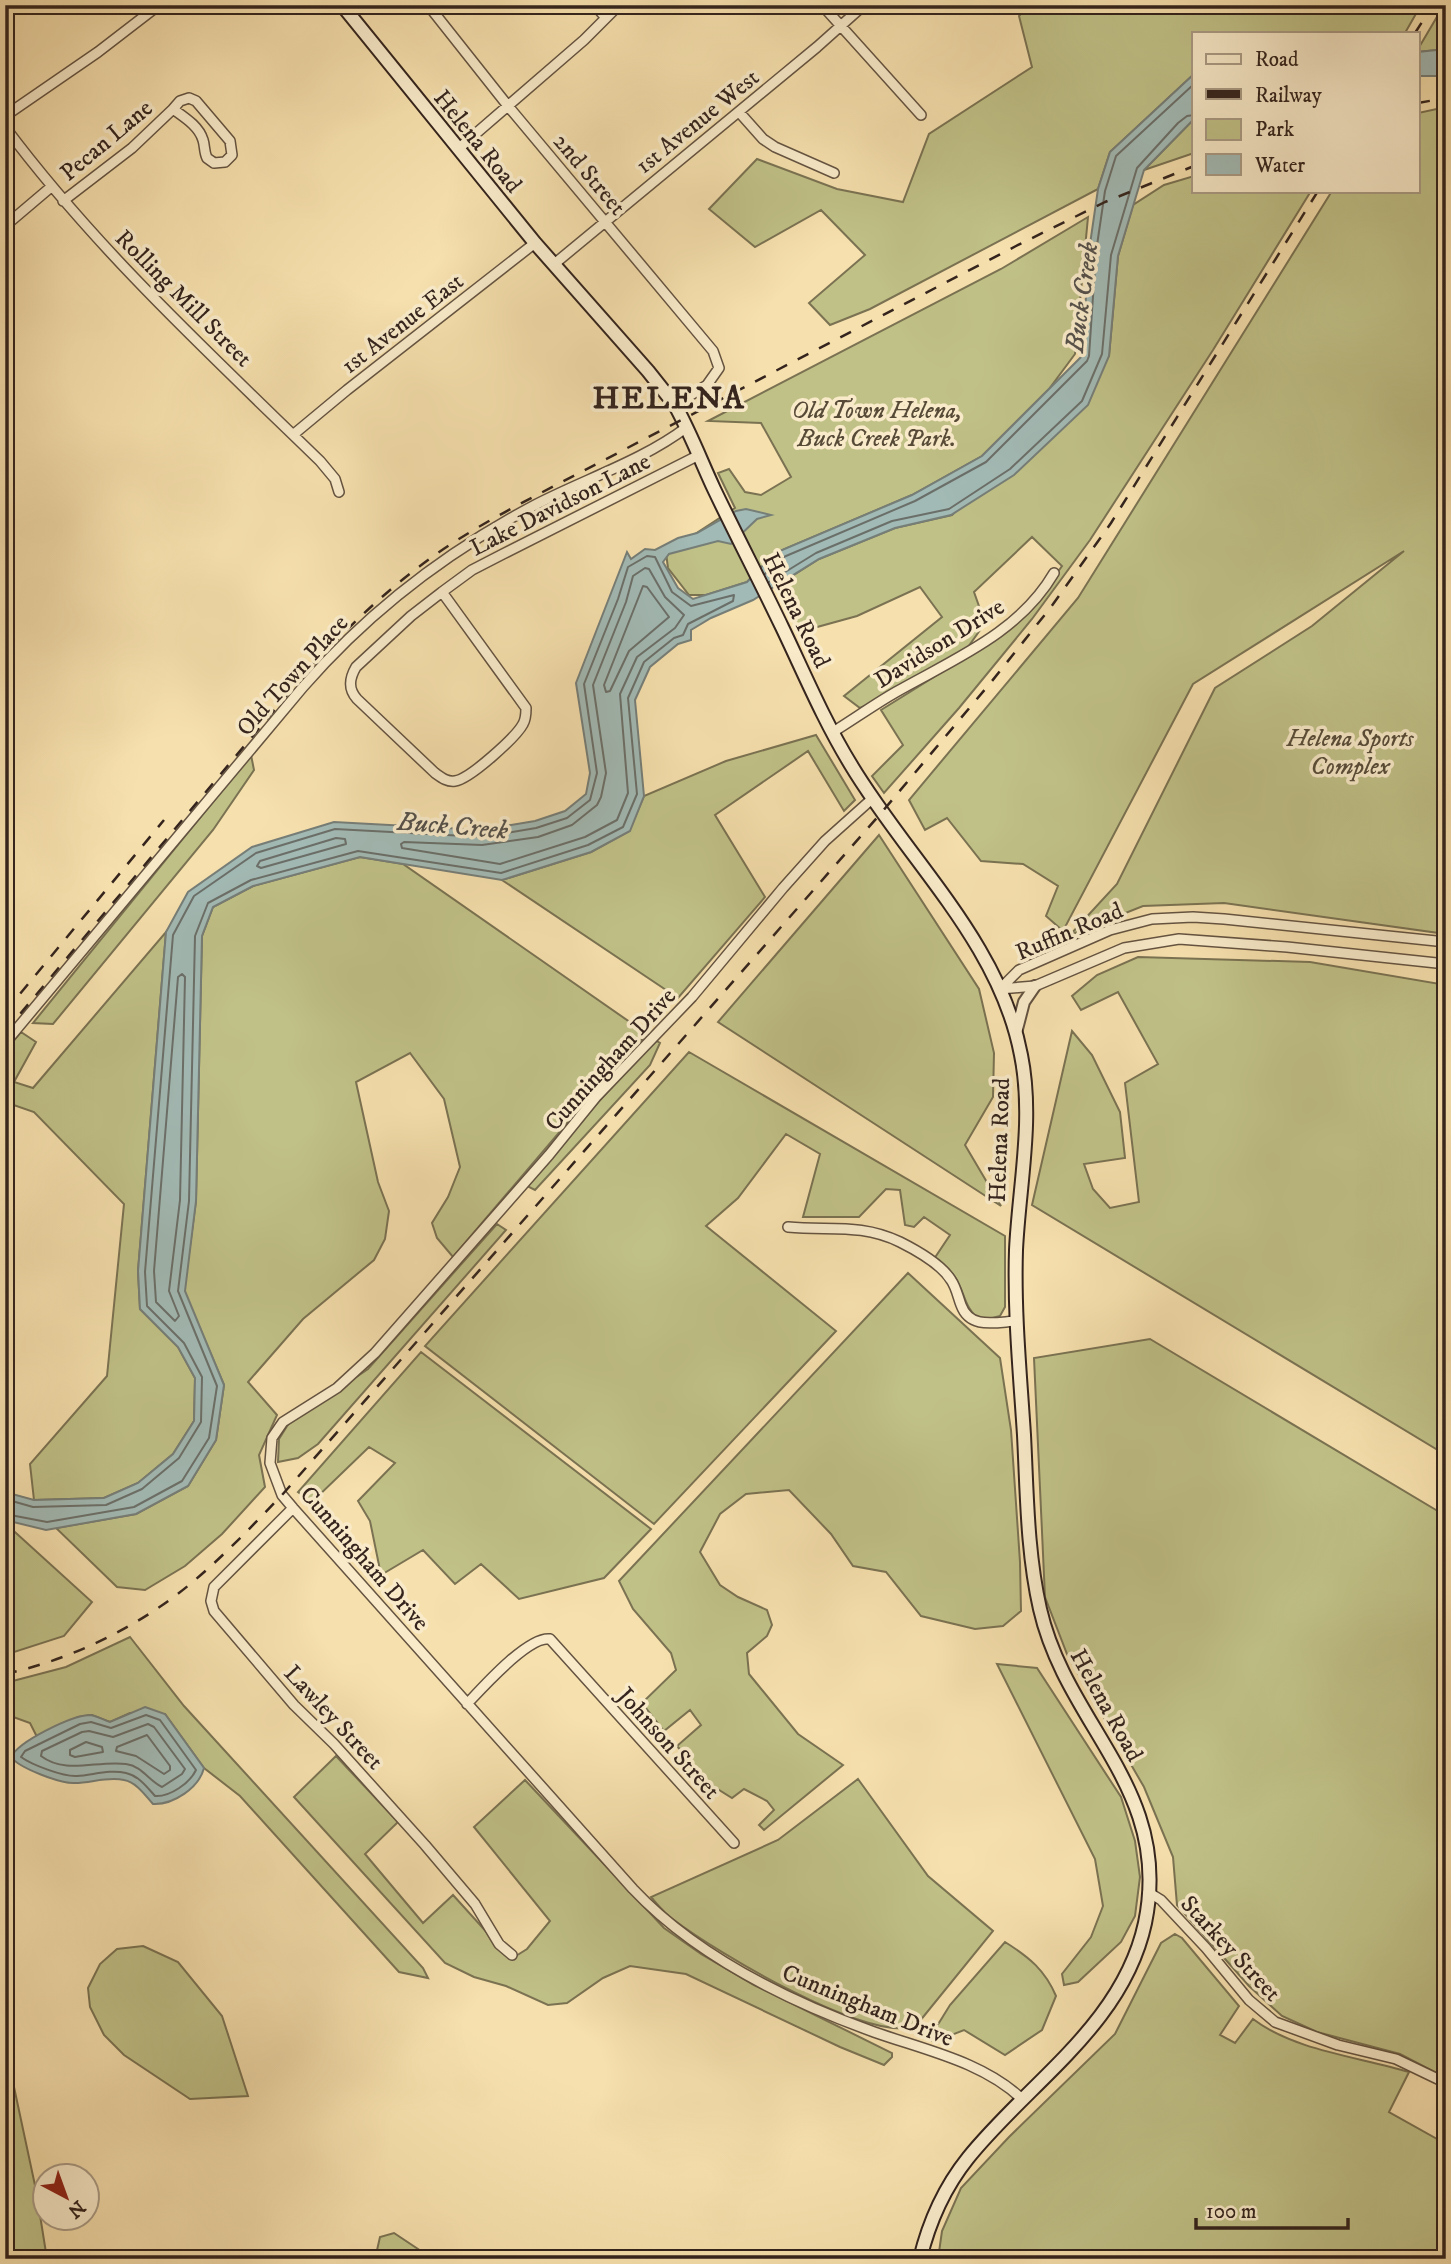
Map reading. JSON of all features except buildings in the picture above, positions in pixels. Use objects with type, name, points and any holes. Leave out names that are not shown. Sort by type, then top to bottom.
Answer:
[{"type":"main road","name":"Helena Road","points":[[342,5],[553,265],[675,405],[832,732],[873,798],[965,929],[1000,989],[1016,1033],[1025,1078],[1026,1111],[1017,1222],[1017,1321],[1030,1536],[1039,1603],[1060,1668],[1124,1778],[1139,1810],[1148,1857],[1148,1892],[1144,1928],[1137,1951],[1116,1992],[1077,2045],[970,2156],[954,2178],[933,2217],[920,2259]]},
{"type":"street","points":[[5,116],[98,52],[159,5]]},
{"type":"street","name":"2nd Street","points":[[428,5],[508,106],[713,351],[719,368],[707,386],[675,405]]},
{"type":"street","points":[[595,5],[607,18]]},
{"type":"street","points":[[458,149],[619,5]]},
{"type":"street","points":[[822,5],[921,115]]},
{"type":"street","name":"1st Avenue West","points":[[553,265],[864,5]]},
{"type":"street","name":"Pecan Lane","points":[[63,201],[132,148],[173,109],[184,99],[192,98],[196,101],[232,144],[232,155],[228,160],[219,164],[210,162],[204,154],[203,139],[198,131],[173,109]]},
{"type":"street","points":[[739,112],[763,139],[775,147],[834,173]]},
{"type":"street","name":"Rolling Mill Street","points":[[5,127],[51,187],[130,275],[329,471],[338,485],[339,492]]},
{"type":"street","points":[[5,226],[51,187]]},
{"type":"street","name":"1st Avenue East","points":[[294,435],[347,390],[535,243]]},
{"type":"street","name":"Old Town Place","points":[[5,1043],[303,687],[366,621],[410,584],[461,547],[550,497],[652,448],[687,427]]},
{"type":"street","name":"Lake Davidson Lane","points":[[442,592],[526,708],[522,726],[517,732],[466,778],[452,781],[435,773],[357,699],[350,681],[356,667],[411,616],[442,592],[472,570],[699,455]]},
{"type":"street","name":"Davidson Drive","points":[[832,732],[1007,627],[1032,604],[1054,573]]},
{"type":"street","name":"Cunningham Drive","points":[[873,798],[825,841],[701,987],[596,1097],[549,1155],[369,1359],[337,1388],[283,1422],[272,1438],[270,1463],[282,1494],[293,1508],[646,1903],[691,1940],[762,1983],[826,2013],[993,2075],[1023,2100]]},
{"type":"street","name":"Ruffin Road","points":[[1000,989],[1019,970],[1110,930],[1152,919],[1193,916],[1446,942]]},
{"type":"street","name":"Ruffin Road","points":[[1000,989],[1035,986],[1124,948],[1179,939],[1287,947],[1446,964]]},
{"type":"street","points":[[1016,1033],[1024,1002],[1035,986]]},
{"type":"street","points":[[789,1227],[852,1228],[872,1231],[898,1241],[944,1271],[953,1282],[961,1307],[970,1318],[987,1324],[1017,1321]]},
{"type":"street","name":"Lawley Street","points":[[293,1508],[214,1587],[211,1601],[214,1611],[282,1691],[334,1744],[425,1846],[475,1904],[499,1944],[512,1955]]},
{"type":"street","name":"Johnson Street","points":[[467,1704],[507,1664],[539,1639],[550,1639],[734,1843]]},
{"type":"street","name":"Starkey Street","points":[[1148,1892],[1161,1900],[1249,2000],[1275,2022],[1338,2045],[1396,2059],[1446,2083]]},
{"type":"green space","points":[[1029,5],[1421,5],[1406,32],[1192,32],[1192,76],[1110,152],[1098,189],[870,309],[830,325],[809,303],[865,255],[821,210],[755,247],[709,209],[757,159],[837,189],[903,202],[929,134],[1032,67],[1019,16]]},
{"type":"green space","points":[[1444,5],[1446,49],[1420,52],[1420,46]]},
{"type":"green space","name":"Helena Sports Complex","points":[[1446,107],[1446,934],[1224,903],[1143,906],[1070,935],[1117,884],[1215,688],[1312,626],[1404,551],[1193,684],[1063,931],[1046,916],[1058,886],[1023,864],[981,861],[947,818],[925,830],[909,800],[1078,598],[1331,192],[1420,192],[1420,113]]},
{"type":"green space","points":[[1192,121],[1192,154],[1144,170]]},
{"type":"green space","points":[[1192,177],[1192,192],[1310,192],[1213,350],[1090,540],[1032,619],[884,793],[872,776],[903,745],[881,710],[971,654],[1027,614],[1062,566],[1032,537],[974,592],[985,623],[968,647],[885,697],[860,708],[844,696],[942,617],[920,587],[857,616],[799,632],[775,587],[819,559],[895,528],[952,515],[1109,356],[1118,256],[1133,205],[1164,185]]},
{"type":"green space","name":"Old Town Helena, Buck Creek Park.","points":[[1088,217],[1075,354],[1049,389],[982,456],[912,495],[775,553],[747,582],[706,595],[689,595],[668,568],[666,553],[735,508],[718,473],[729,469],[745,492],[761,495],[791,477],[761,423],[708,421],[1001,269]]},
{"type":"green space","points":[[816,735],[855,800],[844,811],[808,751],[715,815],[765,897],[678,998],[502,880],[591,852],[629,831],[644,796],[726,761]]},
{"type":"green space","points":[[251,755],[254,770],[213,830],[53,1024],[33,1023]]},
{"type":"green space","points":[[879,835],[979,989],[994,1053],[993,1097],[965,1145],[1001,1206],[718,1022]]},
{"type":"green space","points":[[360,857],[403,864],[647,1034],[603,1081],[453,1257],[437,1238],[432,1223],[448,1197],[460,1167],[444,1099],[410,1053],[356,1082],[378,1182],[389,1211],[385,1239],[374,1260],[303,1319],[248,1382],[277,1415],[259,1455],[265,1487],[222,1534],[185,1566],[145,1590],[117,1587],[56,1528],[136,1514],[188,1486],[216,1440],[224,1385],[184,1291],[196,1201],[202,936],[213,907],[253,886]]},
{"type":"green space","points":[[166,932],[138,1271],[140,1309],[178,1347],[195,1378],[194,1421],[173,1454],[138,1483],[104,1498],[34,1500],[30,1464],[107,1376],[124,1204],[34,1112],[5,1102],[5,1051],[21,1032],[36,1042],[14,1082],[33,1088]]},
{"type":"green space","points":[[1138,957],[1310,962],[1446,985],[1446,1455],[1032,1205],[1072,1031],[1092,1055],[1120,1112],[1125,1158],[1084,1164],[1093,1189],[1110,1208],[1139,1202],[1125,1083],[1158,1064],[1118,992],[1081,1010],[1072,996],[1097,975]]},
{"type":"green space","points":[[655,1040],[660,1043],[650,1065],[535,1190],[527,1186],[600,1100]]},
{"type":"green space","points":[[689,1052],[1005,1236],[1005,1307],[1000,1316],[981,1321],[975,1316],[953,1274],[934,1259],[950,1235],[924,1217],[914,1227],[905,1225],[900,1190],[886,1189],[859,1217],[803,1217],[820,1154],[786,1134],[738,1198],[706,1226],[836,1331],[654,1524],[425,1346]]},
{"type":"green space","points":[[497,1224],[506,1230],[318,1444],[298,1458],[278,1462],[279,1439],[289,1423],[368,1369]]},
{"type":"green space","points":[[908,1273],[1000,1358],[1011,1430],[1021,1611],[1003,1626],[975,1629],[921,1616],[886,1572],[853,1566],[831,1534],[789,1490],[746,1494],[720,1514],[700,1552],[720,1585],[738,1597],[767,1610],[772,1625],[767,1636],[747,1653],[749,1674],[798,1734],[843,1765],[764,1830],[759,1825],[774,1810],[767,1801],[744,1789],[732,1798],[708,1783],[677,1746],[701,1725],[690,1710],[664,1731],[642,1703],[676,1670],[671,1653],[633,1609],[619,1581]]},
{"type":"green space","points":[[1150,1339],[1446,1516],[1446,2078],[1400,2054],[1317,2032],[1282,2016],[1249,1986],[1177,1905],[1173,1857],[1144,1787],[1067,1654],[1045,1597],[1034,1358]]},
{"type":"green space","points":[[421,1352],[651,1529],[604,1578],[519,1599],[481,1564],[455,1584],[423,1550],[381,1575],[370,1521],[358,1501],[395,1463],[369,1447],[312,1502],[298,1492]]},
{"type":"green space","points":[[5,1523],[92,1602],[64,1636],[5,1655]]},
{"type":"green space","points":[[130,1637],[184,1706],[423,1968],[428,1978],[399,1972],[240,1796],[204,1768],[165,1714],[130,1713],[110,1722],[92,1715],[78,1717],[37,1737],[30,1723],[5,1714],[5,1683],[66,1667]]},
{"type":"green space","points":[[997,1664],[1037,1668],[1121,1797],[1135,1841],[1140,1877],[1135,1916],[1121,1942],[1078,1982],[1064,1985],[1062,1974],[1091,1937],[1103,1906],[1095,1859]]},
{"type":"green space","points":[[336,1756],[398,1822],[365,1854],[423,1923],[453,1895],[511,1959],[527,1949],[550,1921],[474,1827],[525,1780],[664,1928],[701,1954],[754,1985],[892,2053],[892,2057],[884,2065],[686,1974],[630,1966],[603,1978],[567,2003],[548,2005],[445,1963],[294,1797]]},
{"type":"green space","points":[[858,1779],[928,1876],[993,1931],[915,2027],[892,2028],[862,2021],[791,1991],[694,1934],[668,1915],[651,1897],[778,1840]]},
{"type":"green space","points":[[1175,1934],[1182,1938],[1239,2006],[1220,2035],[1235,2043],[1253,2019],[1288,2039],[1308,2046],[1409,2072],[1389,2112],[1439,2140],[1446,2133],[1446,2259],[938,2259],[942,2231],[961,2188],[1009,2137],[1115,2034],[1161,1943]]},
{"type":"green space","points":[[1005,1942],[1035,1965],[1056,1996],[1042,2030],[1005,2055],[964,2030],[934,2042],[929,2039],[950,2005]]},
{"type":"green space","points":[[143,1946],[178,1962],[222,2016],[248,2096],[190,2099],[124,2055],[104,2035],[90,2007],[88,1988],[100,1964],[117,1949]]},
{"type":"green space","points":[[5,2066],[11,2073],[32,2171],[32,2232],[43,2232],[47,2259],[5,2259]]},
{"type":"green space","points":[[394,2233],[433,2259],[375,2259],[380,2237]]},
{"type":"water","points":[[1446,49],[1446,76],[1420,76],[1420,52]]},
{"type":"water","points":[[1192,76],[1192,121],[1144,170],[1118,256],[1109,356],[1088,405],[1014,475],[951,515],[895,528],[819,559],[753,600],[691,630],[691,640],[678,644],[650,667],[635,700],[644,796],[630,831],[591,852],[502,880],[360,857],[253,886],[213,907],[202,936],[196,1201],[185,1291],[224,1385],[216,1440],[188,1486],[136,1514],[46,1530],[5,1520],[5,1492],[34,1500],[104,1498],[138,1483],[173,1454],[194,1421],[195,1378],[178,1347],[140,1309],[138,1271],[166,932],[188,892],[252,847],[334,822],[482,830],[535,821],[565,811],[586,794],[590,773],[576,683],[627,552],[631,559],[645,549],[655,550],[678,538],[697,533],[736,511],[746,509],[771,515],[757,519],[731,544],[718,541],[669,554],[663,562],[678,588],[693,599],[747,582],[775,553],[912,495],[982,456],[1082,356],[1089,251],[1098,189],[1110,152]]},
{"type":"water","points":[[145,1707],[165,1714],[204,1768],[191,1788],[169,1802],[153,1804],[136,1786],[124,1780],[75,1783],[60,1781],[31,1770],[11,1757],[34,1737],[70,1720],[89,1715],[110,1722]]},
{"type":"railway","points":[[1416,32],[1433,5]]},
{"type":"railway","points":[[1420,103],[1446,98]]},
{"type":"railway","points":[[5,1032],[312,665],[378,601],[436,554],[524,502],[1016,246],[1105,202],[1192,167]]},
{"type":"railway","points":[[5,1674],[78,1651],[148,1615],[202,1574],[282,1495],[882,812],[1051,607],[1111,523],[1317,192]]},
{"type":"railway","points":[[5,1012],[164,820]]},
{"type":"district","name":"HELENA","points":[[669,397]]},
{"type":"water label","name":"Buck Creek","points":[[1081,297]]},
{"type":"water label","name":"Buck Creek","points":[[453,825]]}]
